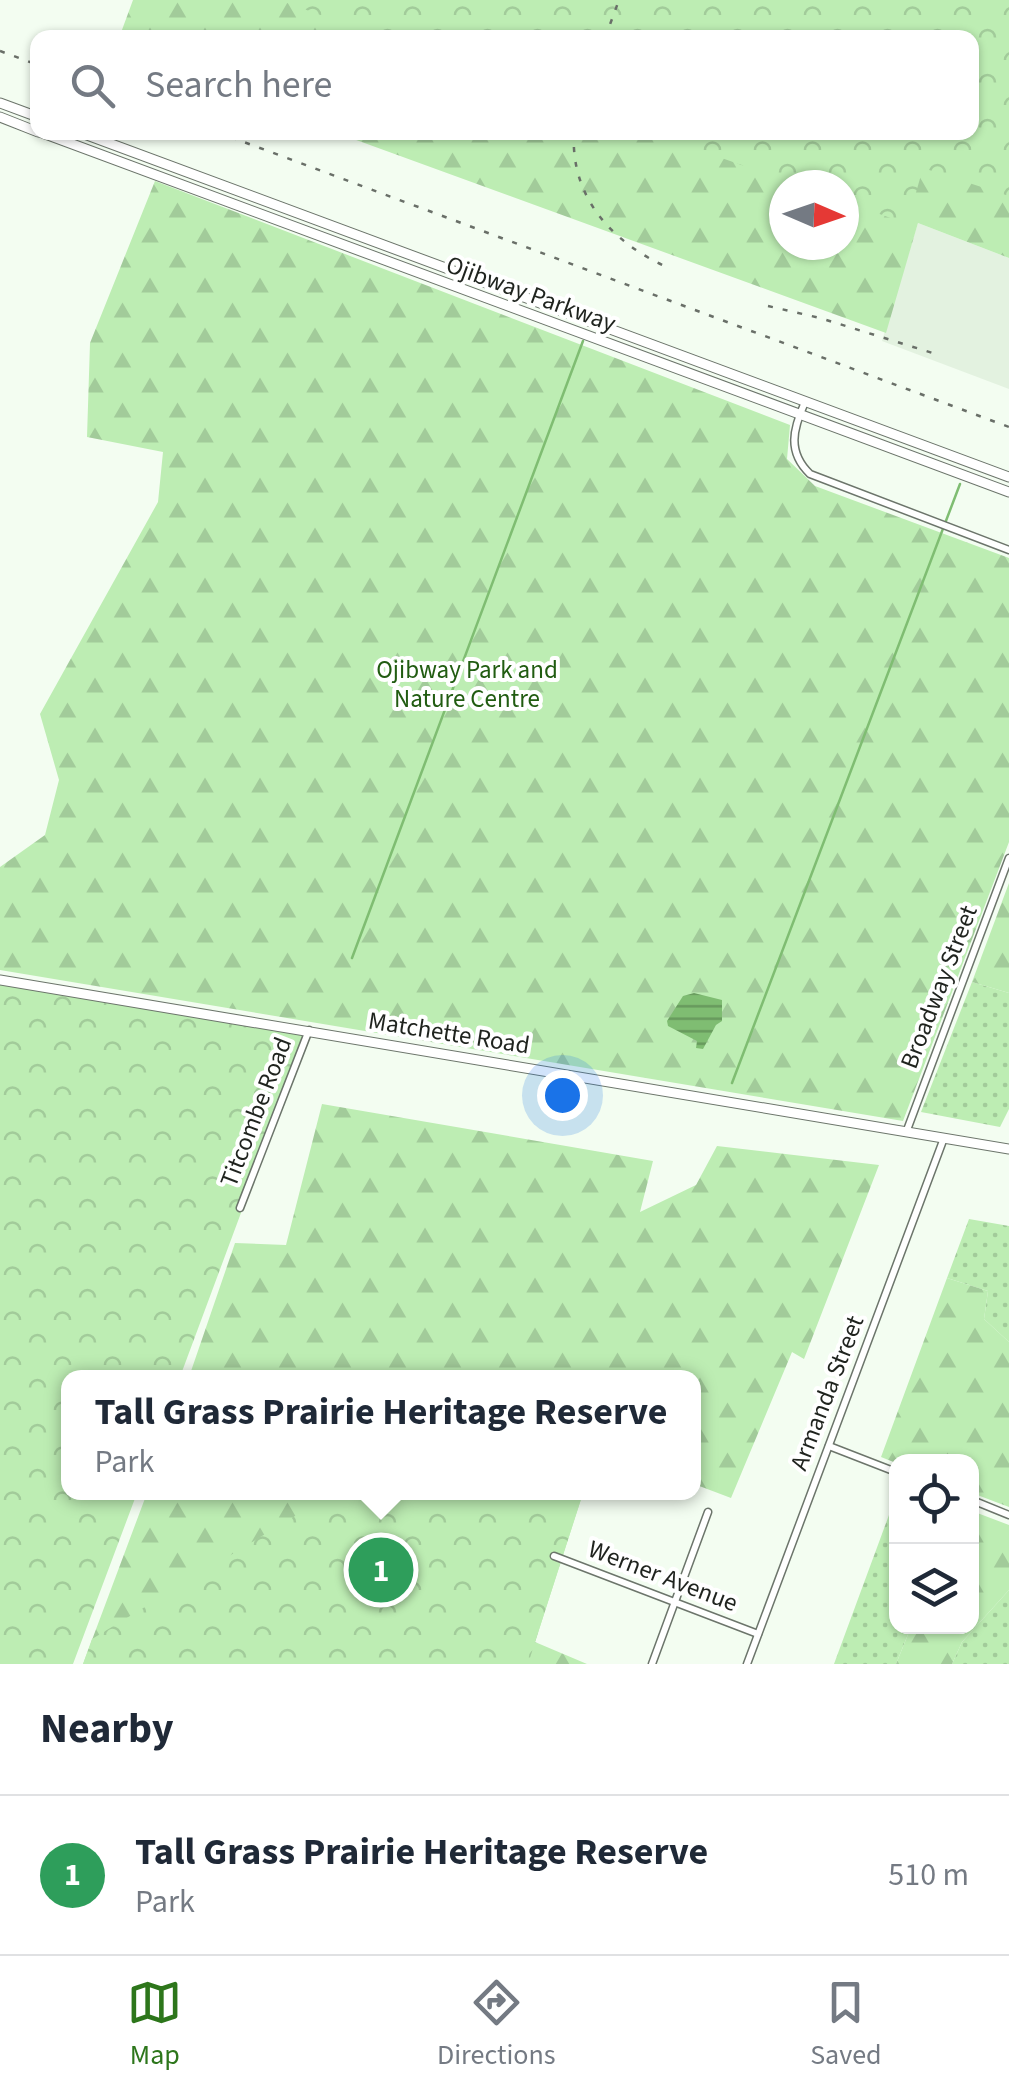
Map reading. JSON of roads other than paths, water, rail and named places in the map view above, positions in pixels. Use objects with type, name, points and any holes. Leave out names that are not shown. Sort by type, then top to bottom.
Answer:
[{"type":"main road","points":[[0,104],[30,114]]},
{"type":"main road","name":"Ojibway Parkway","points":[[0,117],[30,129]]},
{"type":"main road","name":"Ojibway Parkway","points":[[60,140],[1009,492]]},
{"type":"main road","name":"Ojibway Parkway","points":[[101,140],[1009,477]]},
{"type":"main road","name":"Matchette Road","points":[[0,980],[1009,1148]]},
{"type":"street","points":[[805,401],[793,437],[800,464],[810,474],[1009,550]]},
{"type":"street","name":"Broadway Street","points":[[907,1130],[1009,858]]},
{"type":"street","name":"Titcombe Road","points":[[240,1208],[309,1030]]},
{"type":"street","name":"Armanda Street","points":[[747,1664],[945,1136]]},
{"type":"street","points":[[829,1446],[889,1469]]},
{"type":"street","points":[[979,1503],[1009,1515]]},
{"type":"street","points":[[652,1664],[708,1512]]},
{"type":"street","name":"Werner Avenue","points":[[554,1556],[758,1634]]},
{"type":"waterway","points":[[352,958],[583,341]]},
{"type":"waterway","points":[[732,1083],[960,484]]},
{"type":"railway","points":[[608,30],[619,0]]},
{"type":"railway","points":[[0,51],[30,62]]},
{"type":"railway","points":[[238,140],[1009,427]]},
{"type":"railway","points":[[574,140],[579,178],[599,216],[631,246],[671,269]]},
{"type":"railway","points":[[768,306],[939,355]]},
{"type":"place","name":"Tall Grass Prairie Heritage Reserve","points":[[381,1570]]},
{"type":"park label","name":"Ojibway Park and Nature Centre","points":[[467,684]]}]
